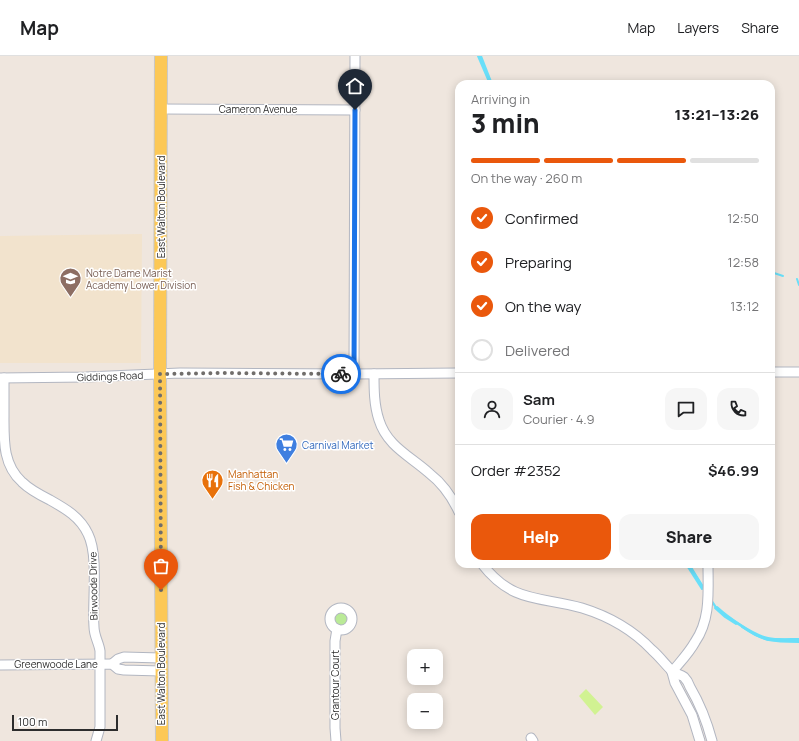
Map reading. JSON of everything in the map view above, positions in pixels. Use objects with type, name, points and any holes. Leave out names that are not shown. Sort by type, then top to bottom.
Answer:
[{"type":"main road","name":"East Walton Boulevard","points":[[161,56],[160,374],[162,741]]},
{"type":"street","points":[[354,374],[355,56]]},
{"type":"street","name":"Cameron Avenue","points":[[161,109],[355,110]]},
{"type":"street","points":[[775,372],[799,372]]},
{"type":"street","name":"Giddings Road","points":[[2,378],[212,373],[455,373]]},
{"type":"street","points":[[374,374],[378,420],[385,434],[400,451],[424,468],[439,482],[455,505]]},
{"type":"street","name":"Birwoode Drive","points":[[2,378],[2,424],[6,454],[11,468],[17,477],[30,489],[74,515],[84,526],[90,538],[93,553],[94,629],[98,641],[100,664],[100,727],[96,741]]},
{"type":"street","points":[[486,568],[499,582],[521,594],[535,599],[581,608],[615,622],[632,632],[647,645],[672,672],[684,677],[702,711],[712,741]]},
{"type":"street","points":[[672,672],[696,642],[704,624],[708,605],[708,568]]},
{"type":"street","name":"Grantour Court","points":[[336,741],[335,641],[337,629]]},
{"type":"street","name":"Greenwoode Lane","points":[[112,664],[118,659],[124,657],[161,658]]},
{"type":"street","name":"Greenwoode Lane","points":[[0,665],[112,664],[124,670],[161,670]]},
{"type":"street","points":[[672,672],[675,683],[692,715],[700,741]]},
{"type":"street","points":[[692,715],[702,711]]},
{"type":"shaded area","name":"Notre Dame Marist Academy Lower Division","points":[[142,234],[141,363],[0,363],[0,236]]},
{"type":"green space","points":[[341,612],[346,614],[348,619],[346,624],[341,626],[336,624],[334,619],[336,614]]},
{"type":"green space","points":[[586,689],[603,707],[595,715],[579,696]]},
{"type":"water","points":[[478,56],[481,56],[490,80],[488,80]]},
{"type":"water","points":[[689,568],[692,568],[717,607],[727,615],[756,634],[768,638],[799,639],[799,642],[768,641],[755,636],[725,617],[715,608]]},
{"type":"waterway","points":[[478,56],[488,80]]},
{"type":"waterway","points":[[481,56],[490,80]]},
{"type":"waterway","points":[[775,273],[783,276]]},
{"type":"waterway","points":[[797,279],[799,285]]},
{"type":"waterway","points":[[689,568],[702,589]]},
{"type":"waterway","points":[[691,568],[702,585]]},
{"type":"waterway","points":[[717,607],[741,625],[762,636],[775,639],[799,639]]},
{"type":"waterway","points":[[715,608],[736,624]]},
{"type":"waterway","points":[[742,627],[757,636],[769,640],[799,642]]},
{"type":"way so far","points":[[161,590],[160,374],[341,374]]},
{"type":"place","name":"Notre Dame Marist Academy Lower Division","points":[[71,298]]},
{"type":"place","name":"Carnival Market","points":[[286,464]]},
{"type":"place","name":"Manhattan Fish & Chicken","points":[[212,500]]},
{"type":"route","points":[[341,374],[354,374],[355,110]]}]
